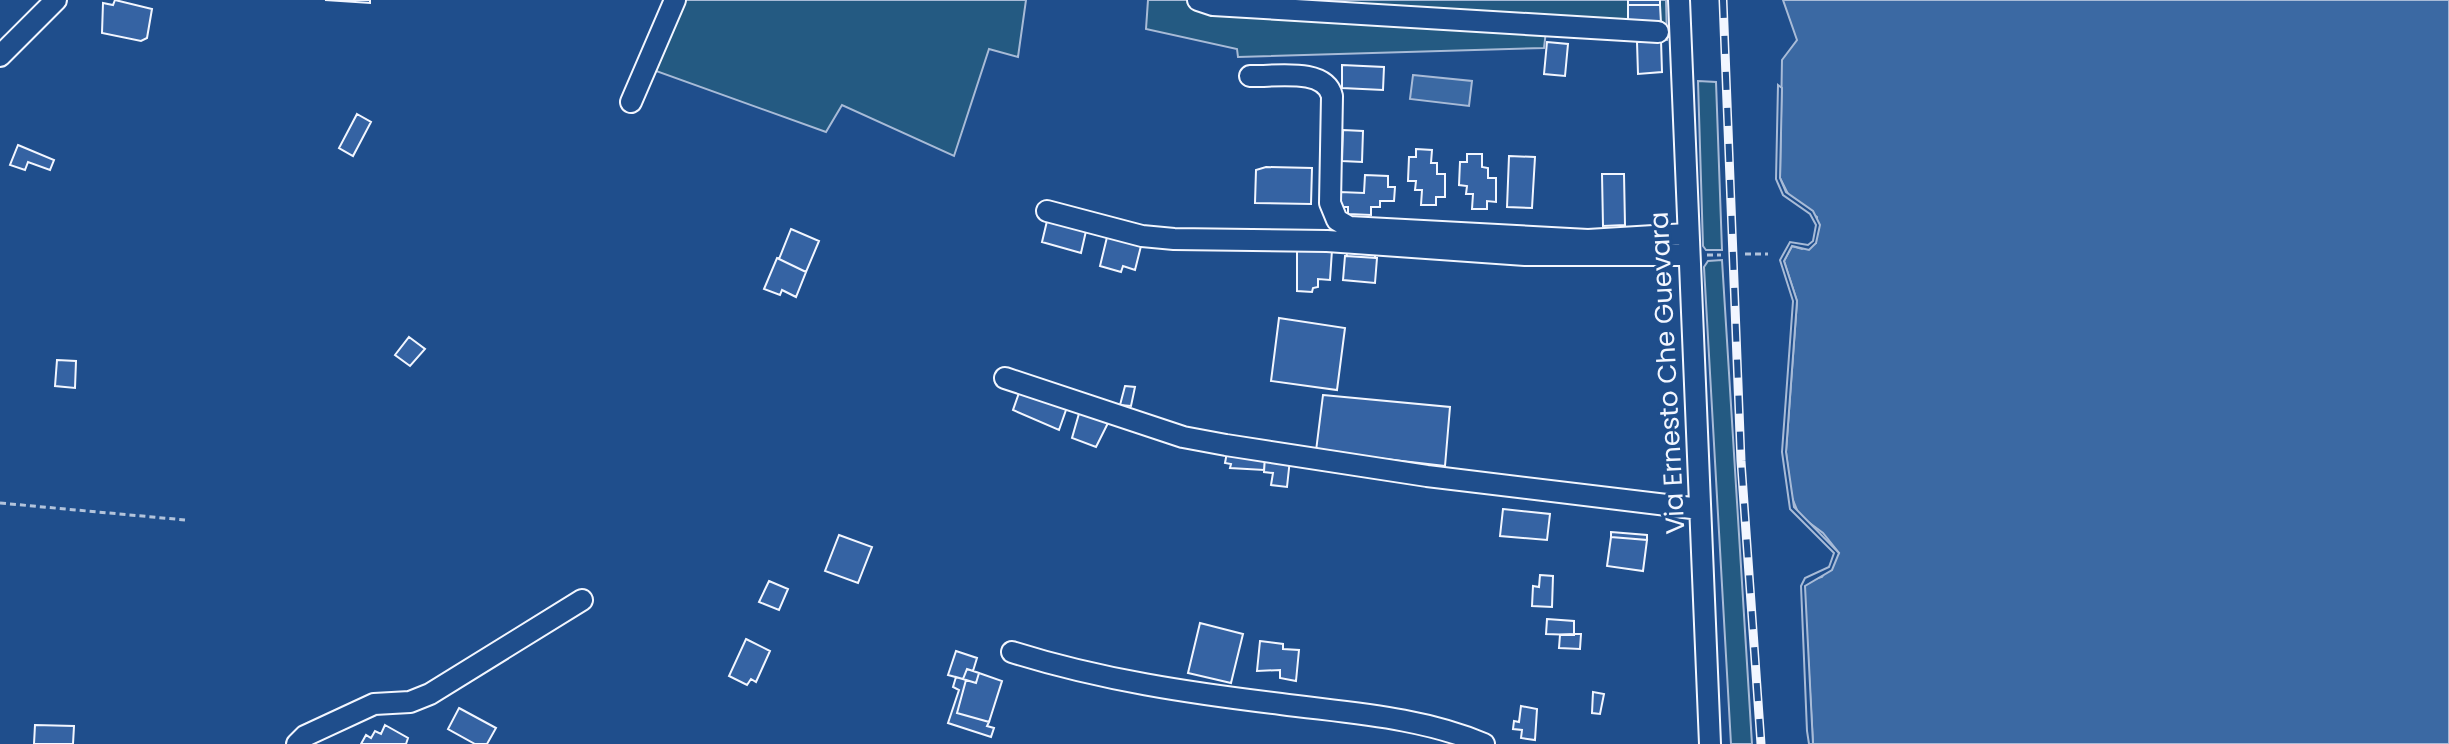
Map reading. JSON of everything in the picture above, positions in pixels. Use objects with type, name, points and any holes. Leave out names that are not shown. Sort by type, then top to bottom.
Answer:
[{"type":"street","points":[[0,56],[56,0]]},
{"type":"street","points":[[631,102],[675,0]]},
{"type":"street","points":[[1198,0],[1213,5],[1658,32]]},
{"type":"street","name":"Via Ernesto Che Guevara","points":[[1679,0],[1710,744]]},
{"type":"street","points":[[1250,76],[1317,78],[1328,84],[1332,96],[1330,203],[1337,220],[1349,227],[1687,244]]},
{"type":"street","points":[[1047,211],[1142,236],[1174,239],[1327,241],[1525,255],[1687,244]]},
{"type":"street","points":[[1005,378],[1183,437],[1427,476],[1700,509]]},
{"type":"street","points":[[297,744],[305,736],[374,704],[410,702],[430,694],[582,600]]},
{"type":"street","points":[[1012,652],[1123,682],[1397,720],[1443,729],[1484,744]]},
{"type":"path","points":[[1745,254],[1768,254]]},
{"type":"path","points":[[0,503],[185,520]]},
{"type":"shaded area","points":[[684,0],[1026,0],[1018,57],[989,49],[954,156],[842,105],[826,132],[656,71]]},
{"type":"shaded area","points":[[1148,0],[1666,0],[1667,40],[1546,31],[1544,48],[1238,57],[1237,49],[1146,29]]},
{"type":"shaded area","points":[[1783,0],[2449,0],[2449,744],[1813,744],[1804,586],[1807,581],[1822,577],[1839,553],[1823,533],[1799,515],[1791,495],[1786,452],[1797,301],[1784,261],[1792,246],[1802,249],[1816,243],[1817,217],[1790,198],[1780,178],[1782,60],[1797,40]]},
{"type":"shaded area","points":[[1413,75],[1472,81],[1469,106],[1410,99]]},
{"type":"shaded area","points":[[1698,81],[1716,82],[1722,250],[1706,250],[1703,246]]},
{"type":"shaded area","points":[[1722,260],[1752,744],[1731,744],[1704,267],[1708,261]]},
{"type":"pier","points":[[1778,85],[1782,88],[1780,178],[1786,192],[1813,211],[1820,225],[1816,243],[1809,250],[1792,246],[1784,261],[1797,301],[1786,452],[1794,507],[1839,553],[1832,570],[1805,586],[1813,744],[1809,744],[1807,731],[1801,586],[1805,578],[1829,567],[1834,553],[1790,509],[1782,452],[1793,301],[1780,260],[1790,242],[1808,245],[1813,241],[1816,225],[1810,214],[1783,195],[1776,179]]},
{"type":"building","points":[[115,0],[152,9],[147,38],[141,41],[102,33],[103,3],[113,5]]},
{"type":"building","points":[[325,0],[370,0],[370,3]]},
{"type":"building","points":[[1628,0],[1660,0],[1660,5],[1628,5]]},
{"type":"building","points":[[1628,5],[1660,5],[1661,23],[1628,23]]},
{"type":"building","points":[[1661,40],[1662,72],[1638,74],[1637,42]]},
{"type":"building","points":[[1547,42],[1568,44],[1565,76],[1544,74]]},
{"type":"building","points":[[1342,65],[1384,67],[1383,90],[1342,88]]},
{"type":"building","points":[[357,114],[371,122],[353,156],[339,148]]},
{"type":"building","points":[[1343,130],[1363,131],[1362,162],[1342,161]]},
{"type":"building","points":[[18,145],[54,160],[50,170],[28,162],[25,170],[10,165]]},
{"type":"building","points":[[1416,149],[1432,150],[1431,163],[1437,163],[1437,174],[1445,174],[1445,197],[1436,197],[1436,205],[1421,205],[1422,190],[1415,190],[1416,181],[1408,181],[1409,157],[1416,157]]},
{"type":"building","points":[[1467,154],[1482,154],[1482,167],[1488,168],[1488,178],[1496,178],[1496,202],[1487,201],[1487,209],[1472,209],[1473,194],[1466,194],[1467,186],[1459,185],[1460,162],[1467,162]]},
{"type":"building","points":[[1509,156],[1535,157],[1532,208],[1507,207]]},
{"type":"building","points":[[1266,167],[1312,168],[1311,204],[1255,203],[1256,170]]},
{"type":"building","points":[[1602,174],[1624,174],[1625,225],[1603,226]]},
{"type":"building","points":[[1365,175],[1388,176],[1388,187],[1395,187],[1394,201],[1380,201],[1380,207],[1371,207],[1371,215],[1348,214],[1348,207],[1339,207],[1340,192],[1364,193]]},
{"type":"building","points":[[1047,221],[1086,231],[1081,253],[1042,242]]},
{"type":"building","points":[[791,229],[819,241],[806,272],[779,259]]},
{"type":"building","points":[[1108,233],[1142,242],[1135,270],[1123,266],[1121,272],[1100,266]]},
{"type":"building","points":[[1297,248],[1332,250],[1330,280],[1318,279],[1318,287],[1313,288],[1312,292],[1297,291]]},
{"type":"building","points":[[1346,250],[1375,253],[1375,258],[1347,256]]},
{"type":"building","points":[[1345,256],[1377,258],[1375,283],[1343,280]]},
{"type":"building","points":[[777,258],[806,272],[796,297],[782,290],[780,295],[764,289]]},
{"type":"building","points":[[1279,318],[1345,328],[1337,390],[1271,381]]},
{"type":"building","points":[[409,337],[425,349],[410,366],[395,355]]},
{"type":"building","points":[[57,360],[76,361],[75,388],[55,386]]},
{"type":"building","points":[[1125,386],[1135,387],[1131,406],[1120,405]]},
{"type":"building","points":[[1020,390],[1067,407],[1059,430],[1013,410]]},
{"type":"building","points":[[1323,395],[1450,407],[1445,466],[1316,451]]},
{"type":"building","points":[[1080,410],[1109,421],[1096,447],[1072,438]]},
{"type":"building","points":[[1227,452],[1265,456],[1264,470],[1230,468],[1231,464],[1225,463]]},
{"type":"building","points":[[1265,456],[1290,459],[1287,487],[1271,485],[1273,473],[1264,472]]},
{"type":"building","points":[[1503,509],[1550,514],[1547,540],[1500,536]]},
{"type":"building","points":[[1611,532],[1647,535],[1647,540],[1611,537]]},
{"type":"building","points":[[839,535],[872,547],[858,583],[825,571]]},
{"type":"building","points":[[1611,537],[1647,540],[1643,571],[1607,566]]},
{"type":"building","points":[[1540,575],[1553,576],[1552,607],[1532,606],[1533,586],[1539,587]]},
{"type":"building","points":[[769,581],[788,589],[779,610],[759,602]]},
{"type":"building","points":[[1547,619],[1574,621],[1574,635],[1546,634]]},
{"type":"building","points":[[1200,623],[1243,634],[1231,683],[1188,673]]},
{"type":"building","points":[[1581,634],[1580,649],[1559,648],[1560,635]]},
{"type":"building","points":[[746,639],[770,651],[756,682],[751,679],[747,685],[729,676]]},
{"type":"building","points":[[1260,641],[1283,644],[1283,649],[1299,650],[1296,681],[1280,678],[1280,670],[1257,671]]},
{"type":"building","points":[[956,651],[977,658],[973,671],[967,669],[963,679],[948,675]]},
{"type":"building","points":[[967,669],[979,673],[976,683],[963,679]]},
{"type":"building","points":[[979,673],[1002,681],[989,722],[957,713],[966,680],[976,683]]},
{"type":"building","points":[[956,677],[966,680],[957,713],[989,722],[987,726],[994,728],[991,737],[948,723],[959,690],[953,687]]},
{"type":"building","points":[[1593,692],[1604,694],[1600,714],[1592,713]]},
{"type":"building","points":[[1521,706],[1537,709],[1535,740],[1521,738],[1522,730],[1513,729],[1514,721],[1519,722]]},
{"type":"building","points":[[459,708],[496,728],[487,744],[475,744],[448,729]]},
{"type":"building","points":[[35,725],[74,726],[73,744],[34,744]]},
{"type":"building","points":[[385,725],[408,738],[406,744],[361,744],[366,735],[371,738],[375,731],[381,734]]},
{"type":"railway","points":[[1723,0],[1741,461],[1761,744]]}]
